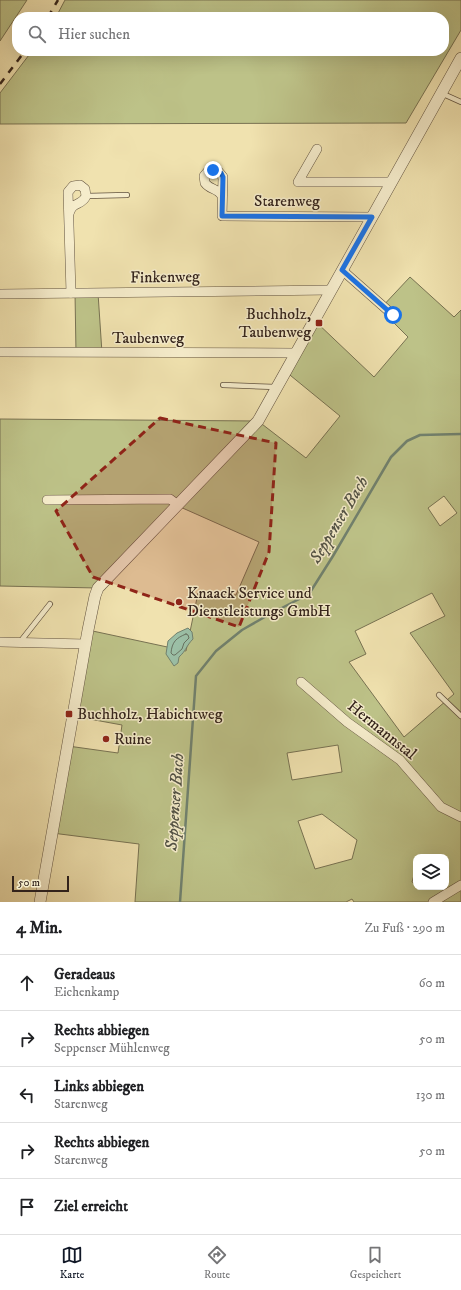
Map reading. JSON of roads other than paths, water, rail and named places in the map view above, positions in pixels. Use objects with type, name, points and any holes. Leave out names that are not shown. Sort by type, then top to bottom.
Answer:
[{"type":"street","points":[[40,902],[86,644],[95,596],[98,588],[258,421],[461,58]]},
{"type":"street","points":[[318,149],[298,182],[391,182]]},
{"type":"street","points":[[69,214],[72,207],[83,201],[86,196],[85,189],[80,185],[73,186],[68,192],[71,293]]},
{"type":"street","name":"Starenweg","points":[[222,196],[222,216],[372,217]]},
{"type":"street","points":[[342,270],[393,315]]},
{"type":"street","name":"Finkenweg","points":[[0,294],[330,290]]},
{"type":"street","name":"Taubenweg","points":[[0,352],[295,353]]},
{"type":"street","points":[[47,500],[170,500],[178,506]]},
{"type":"street","points":[[0,642],[86,644]]},
{"type":"street","name":"Hermannstal","points":[[301,682],[347,722],[400,760],[441,807],[461,817]]},
{"type":"street","points":[[433,902],[461,885]]},
{"type":"lane","points":[[441,93],[461,102]]},
{"type":"lane","points":[[86,196],[127,195]]},
{"type":"lane","points":[[223,385],[276,387]]},
{"type":"lane","points":[[20,642],[50,604]]},
{"type":"lane","points":[[439,695],[461,716]]},
{"type":"water","points":[[188,628],[192,632],[193,639],[179,657],[178,663],[174,666],[166,654],[168,641],[177,633]]},
{"type":"waterway","name":"Seppenser Bach","points":[[180,902],[196,676],[216,651],[242,630],[309,594],[391,457],[407,441],[420,435],[461,434]]},
{"type":"railway","points":[[51,12],[58,0]]},
{"type":"railway","points":[[0,84],[21,56]]},
{"type":"place","name":"Buchholz, Taubenweg","points":[[319,323]]},
{"type":"place","name":"Knaack Service und Dienstleistungs GmbH","points":[[179,602]]},
{"type":"place","name":"Buchholz, Habichtweg","points":[[69,714]]},
{"type":"place","name":"Ruine","points":[[106,739]]}]
